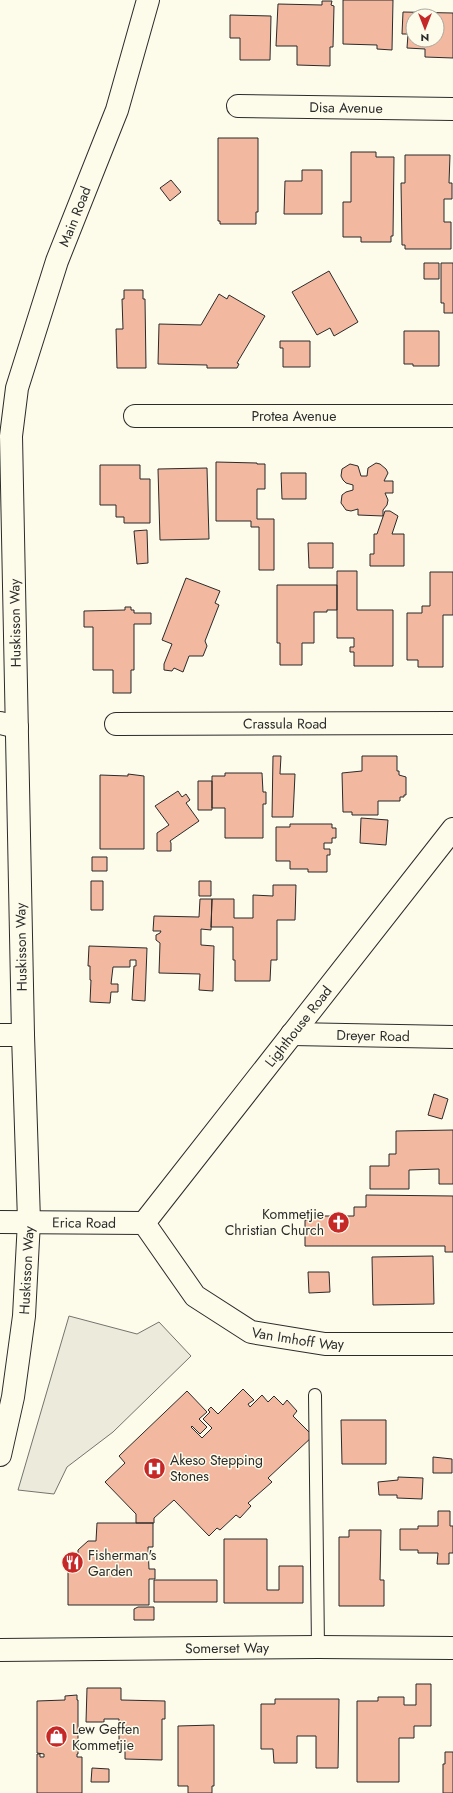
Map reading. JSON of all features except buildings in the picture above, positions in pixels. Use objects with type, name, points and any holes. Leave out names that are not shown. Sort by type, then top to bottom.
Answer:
[{"type":"street","name":"Main Road","points":[[11,436],[17,388],[57,261],[117,110],[148,0]]},
{"type":"street","name":"Disa Avenue","points":[[238,106],[453,109]]},
{"type":"street","name":"Protea Avenue","points":[[135,416],[453,416]]},
{"type":"street","name":"Huskisson Way","points":[[0,1455],[13,1397],[24,1316],[29,1221],[23,1034],[9,725],[11,436]]},
{"type":"street","name":"Crassula Road","points":[[116,724],[453,723]]},
{"type":"street","name":"Lighthouse Road","points":[[144,1223],[453,829]]},
{"type":"street","points":[[0,1035],[23,1034]]},
{"type":"street","name":"Dreyer Road","points":[[292,1034],[453,1037]]},
{"type":"street","name":"Erica Road","points":[[0,1222],[29,1221],[144,1223]]},
{"type":"street","name":"Van Imhoff Way","points":[[144,1223],[195,1296],[251,1332],[325,1344],[453,1344]]},
{"type":"street","name":"Somerset Way","points":[[0,1650],[318,1647],[453,1648]]},
{"type":"lane","points":[[315,1395],[318,1647]]},
{"type":"shaded area","points":[[69,1316],[137,1334],[159,1322],[191,1356],[113,1432],[67,1467],[54,1494],[18,1490]]},
{"type":"place","name":"Kommetjie Christian Church","points":[[339,1222]]},
{"type":"place","name":"Akeso Stepping Stones","points":[[154,1468]]},
{"type":"place","name":"Fisherman's Garden","points":[[72,1563]]},
{"type":"place","name":"Lew Geffen Kommetjie","points":[[57,1737]]}]
